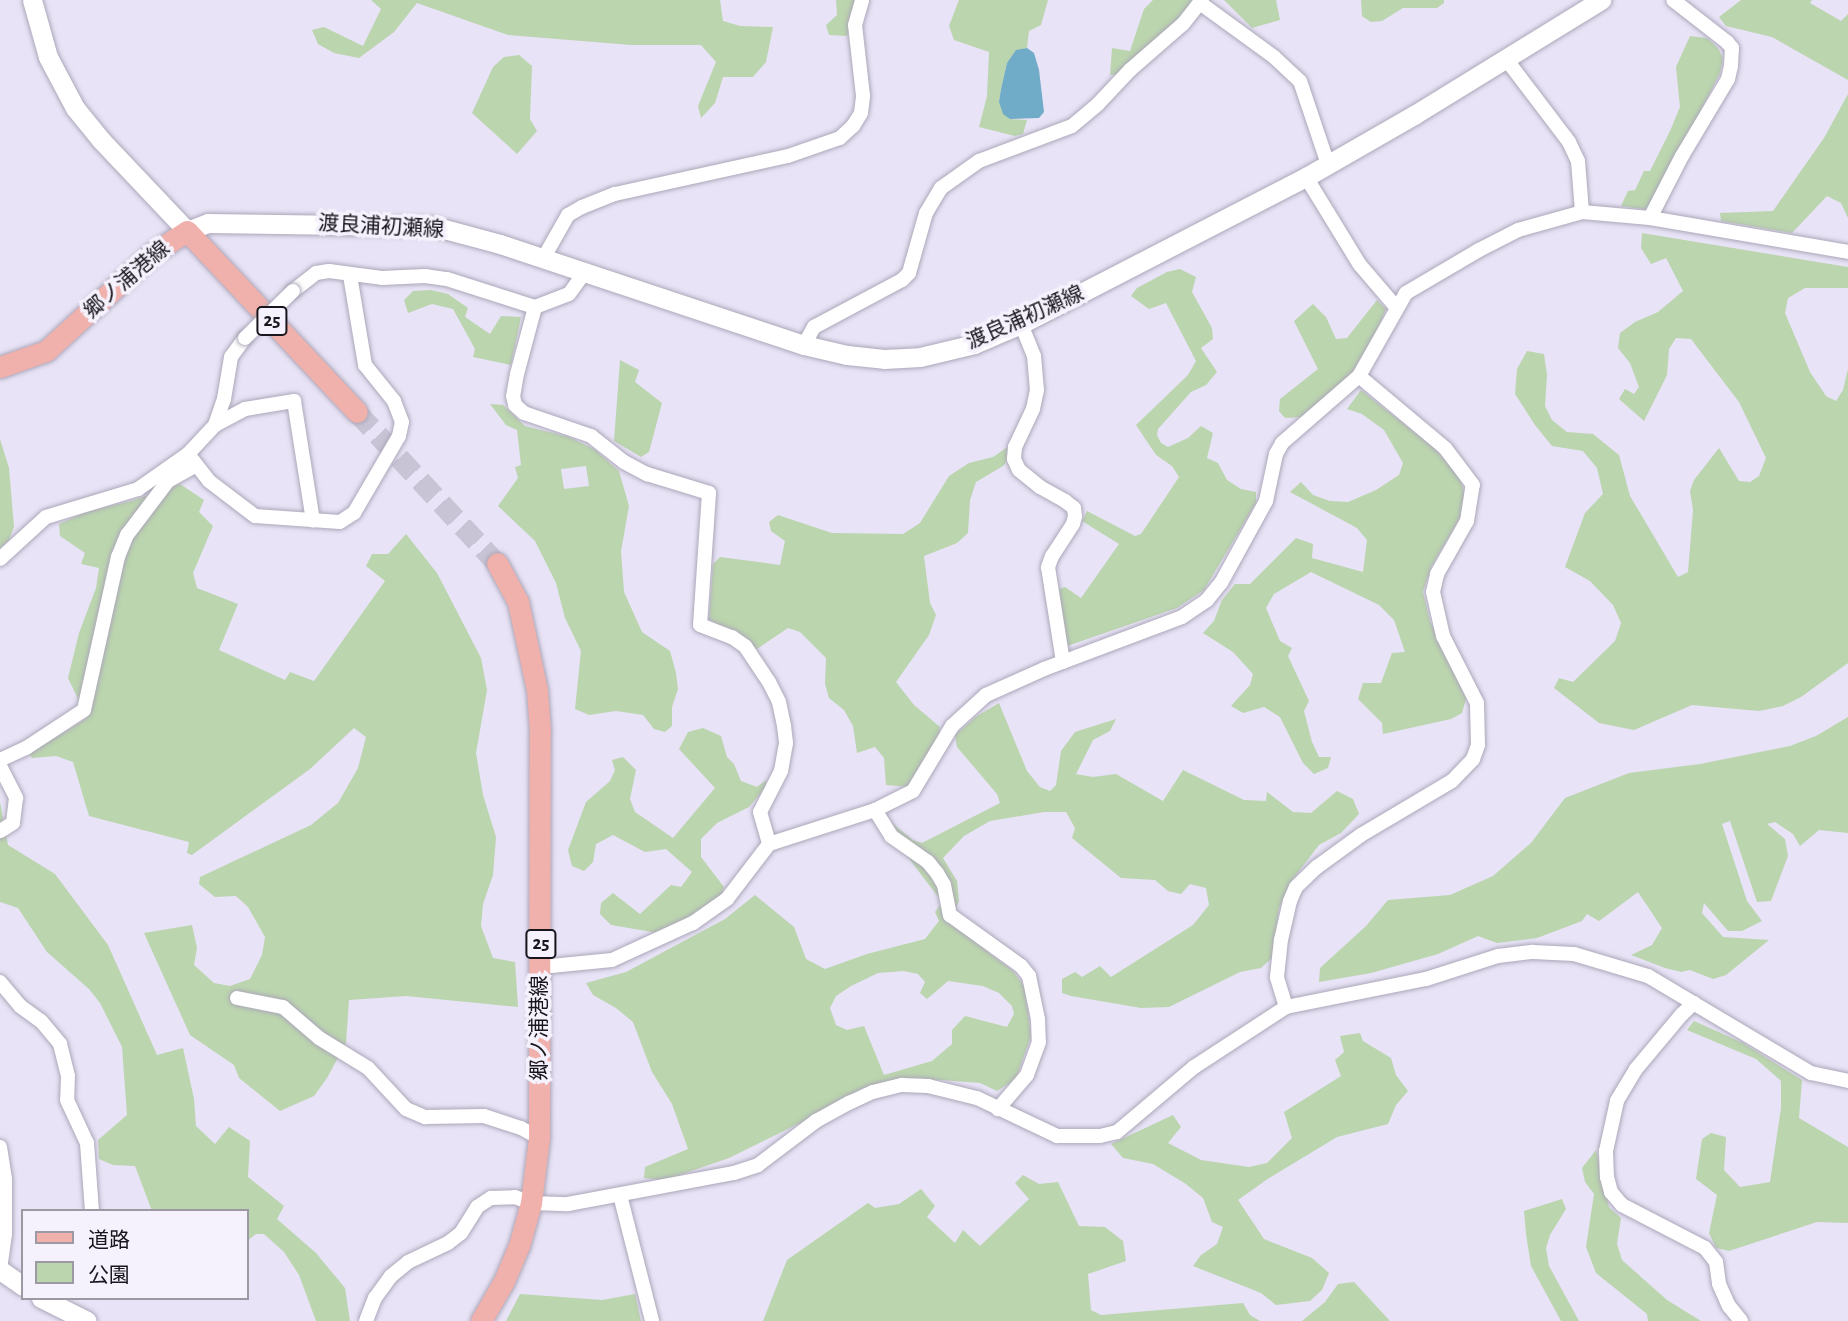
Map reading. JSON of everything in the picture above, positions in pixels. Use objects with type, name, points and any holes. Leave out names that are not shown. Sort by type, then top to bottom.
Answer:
[{"type":"main road","points":[[32,0],[48,57],[75,108],[101,140],[187,232]]},
{"type":"main road","name":"渡良浦初瀬線","points":[[187,232],[208,223],[413,225],[460,232],[804,345],[847,355],[884,359],[920,357],[974,344],[1021,324],[1306,177],[1601,0]]},
{"type":"main road","name":"郷ノ浦港線","points":[[0,367],[46,351],[153,253],[187,232],[357,412]]},
{"type":"main road","name":"郷ノ浦港線","points":[[481,1321],[504,1281],[519,1246],[531,1202],[539,1138],[541,967],[537,690],[518,602],[497,563]]},
{"type":"main road","points":[[0,1270],[21,1285]]},
{"type":"main road","points":[[51,1301],[87,1321]]},
{"type":"street","points":[[543,259],[568,215],[582,207],[615,194],[788,156],[841,138],[861,113],[863,96],[855,25],[862,0]]},
{"type":"street","points":[[1650,218],[1682,156],[1728,79],[1731,66],[1732,48],[1727,42],[1673,0]]},
{"type":"street","points":[[804,345],[814,327],[902,280],[909,272],[926,214],[941,188],[979,161],[1072,126],[1183,24],[1201,1],[1274,57],[1300,81],[1328,164]]},
{"type":"street","points":[[1506,59],[1569,142],[1577,161],[1582,212]]},
{"type":"street","points":[[1306,177],[1360,265],[1395,307]]},
{"type":"street","points":[[541,967],[612,960],[693,923],[727,899],[769,844],[876,810],[913,791],[952,726],[986,695],[1063,662],[1181,618],[1207,600],[1221,583],[1266,501],[1276,454],[1282,443],[1359,376],[1395,307],[1406,293],[1479,250],[1518,230],[1582,212],[1650,218],[1848,252]]},
{"type":"street","points":[[0,760],[49,734],[84,710],[118,557],[127,535],[168,481],[191,460],[215,425],[224,399],[231,357],[245,338],[293,291],[316,273],[329,271],[350,275],[447,279],[535,307],[569,294],[584,274]]},
{"type":"street","points":[[191,460],[255,516],[340,522],[354,513],[401,429],[400,411],[365,365],[350,275]]},
{"type":"street","points":[[535,307],[517,374],[513,396],[515,405],[524,413],[591,436],[624,462],[648,474],[709,493],[700,625],[732,637],[745,646],[779,702],[784,726],[786,743],[781,771],[760,812],[769,844]]},
{"type":"street","points":[[1021,324],[1034,355],[1037,390],[1033,409],[1015,447],[1014,459],[1019,470],[1074,508],[1075,516],[1048,567],[1063,662]]},
{"type":"street","points":[[1286,1007],[1277,977],[1281,940],[1296,887],[1317,867],[1361,835],[1452,781],[1473,759],[1478,745],[1478,703],[1443,636],[1433,592],[1437,574],[1468,521],[1473,485],[1445,448],[1359,376]]},
{"type":"street","points":[[215,425],[245,409],[294,401],[313,521]]},
{"type":"street","points":[[0,559],[46,517],[138,489],[191,460]]},
{"type":"street","points":[[0,766],[16,798],[13,823],[0,831]]},
{"type":"street","points":[[876,810],[891,836],[928,862],[937,873],[944,885],[950,915],[1021,965],[1029,976],[1038,1019],[1039,1042],[1027,1075],[998,1109]]},
{"type":"street","points":[[366,1321],[375,1298],[391,1276],[408,1262],[437,1251],[461,1233],[477,1207],[491,1198],[502,1196],[531,1202],[568,1204],[722,1176],[758,1165],[816,1121],[873,1091],[902,1084],[928,1086],[977,1098],[1057,1136],[1080,1138],[1117,1132],[1194,1067],[1286,1007],[1426,979],[1498,956],[1533,952],[1574,954],[1648,976],[1811,1073],[1848,1081]]},
{"type":"street","points":[[0,982],[20,1006],[41,1021],[60,1044],[68,1076],[67,1100],[87,1143],[92,1209]]},
{"type":"street","points":[[237,998],[283,1007],[319,1038],[368,1068],[406,1109],[425,1117],[484,1116],[521,1128],[539,1138]]},
{"type":"street","points":[[1694,1003],[1682,1013],[1620,1093],[1606,1151],[1607,1177],[1611,1192],[1622,1205],[1706,1248],[1716,1262],[1719,1284],[1729,1306],[1741,1321]]},
{"type":"street","points":[[0,1147],[5,1179],[5,1234],[0,1270]]},
{"type":"street","points":[[620,1195],[652,1321]]},
{"type":"green space","points":[[371,0],[720,0],[723,21],[740,26],[773,27],[766,62],[753,77],[723,77],[715,103],[701,118],[698,106],[716,62],[701,45],[631,45],[508,35],[417,3],[394,32],[359,58],[334,53],[318,44],[312,30],[324,27],[363,46],[381,9]]},
{"type":"green space","points":[[836,0],[858,0],[847,36],[829,35],[826,25],[837,15]]},
{"type":"green space","points":[[959,0],[1048,0],[1041,25],[1029,31],[1027,48],[1016,51],[1007,63],[1001,89],[999,102],[1010,119],[1027,120],[1023,134],[1015,136],[979,127],[987,96],[989,52],[954,40],[949,26]]},
{"type":"green space","points":[[1153,0],[1194,0],[1174,25],[1118,74],[1110,75],[1112,48],[1130,51],[1144,9]]},
{"type":"green space","points":[[1224,0],[1276,0],[1280,20],[1252,28]]},
{"type":"green space","points":[[1361,0],[1444,0],[1444,3],[1437,8],[1403,8],[1382,21],[1371,22],[1362,16]]},
{"type":"green space","points":[[1741,0],[1812,0],[1810,3],[1841,21],[1848,14],[1848,80],[1772,37],[1726,26],[1719,17]]},
{"type":"green space","points":[[1690,36],[1707,38],[1718,48],[1723,58],[1720,73],[1650,210],[1621,206],[1628,191],[1635,190],[1644,171],[1650,171],[1680,107],[1676,67]]},
{"type":"green space","points":[[519,55],[532,66],[530,119],[537,131],[517,154],[472,113],[493,67],[504,57]]},
{"type":"green space","points":[[1848,94],[1848,218],[1841,203],[1827,196],[1792,233],[1721,221],[1720,213],[1773,211],[1824,138]]},
{"type":"green space","points":[[1642,233],[1848,267],[1848,288],[1805,288],[1788,298],[1785,313],[1810,372],[1826,396],[1836,401],[1843,390],[1848,369],[1848,663],[1801,697],[1783,706],[1759,711],[1692,705],[1634,730],[1599,723],[1554,688],[1559,678],[1573,682],[1615,641],[1621,623],[1613,605],[1590,581],[1565,567],[1585,513],[1603,494],[1597,468],[1583,451],[1552,446],[1535,425],[1515,394],[1517,369],[1527,351],[1544,354],[1547,375],[1545,406],[1552,420],[1567,432],[1593,434],[1619,455],[1630,496],[1678,577],[1688,572],[1693,510],[1690,491],[1694,480],[1719,448],[1739,481],[1750,482],[1759,476],[1766,458],[1739,402],[1691,339],[1676,338],[1669,349],[1667,375],[1644,421],[1619,399],[1625,389],[1634,394],[1639,387],[1630,363],[1618,348],[1620,333],[1635,322],[1658,312],[1683,291],[1666,258],[1651,264],[1641,248]]},
{"type":"green space","points":[[1180,269],[1196,277],[1192,292],[1212,328],[1213,339],[1201,348],[1217,372],[1206,385],[1191,392],[1158,429],[1157,435],[1161,443],[1168,447],[1188,438],[1201,426],[1213,433],[1207,458],[1218,463],[1227,480],[1241,489],[1256,492],[1256,503],[1204,590],[1177,608],[1067,646],[1059,589],[1065,587],[1081,598],[1119,544],[1082,521],[1087,511],[1135,536],[1141,534],[1179,477],[1172,466],[1156,455],[1136,425],[1188,375],[1196,361],[1166,303],[1149,309],[1131,296],[1137,288],[1167,272]]},
{"type":"green space","points":[[431,290],[448,294],[468,308],[465,317],[490,334],[501,316],[521,317],[511,365],[473,357],[475,349],[453,309],[432,304],[408,313],[404,300],[413,291]]},
{"type":"green space","points":[[1377,300],[1386,309],[1371,346],[1353,374],[1304,417],[1285,418],[1279,411],[1280,399],[1318,369],[1294,321],[1313,304],[1326,317],[1336,339],[1347,338]]},
{"type":"green space","points":[[620,360],[639,370],[635,382],[662,403],[649,452],[641,457],[614,441]]},
{"type":"green space","points":[[1361,390],[1433,447],[1460,477],[1464,492],[1463,513],[1431,567],[1423,592],[1430,621],[1466,699],[1462,713],[1451,719],[1383,734],[1382,723],[1358,699],[1363,683],[1381,683],[1392,653],[1405,652],[1394,620],[1379,605],[1311,572],[1274,594],[1266,608],[1280,641],[1292,648],[1288,656],[1309,701],[1304,711],[1312,742],[1319,757],[1331,757],[1328,768],[1314,774],[1303,763],[1280,717],[1264,707],[1243,713],[1231,706],[1250,685],[1253,674],[1233,652],[1203,633],[1214,621],[1222,600],[1235,584],[1250,584],[1296,538],[1313,544],[1312,558],[1363,572],[1367,540],[1357,528],[1290,492],[1301,482],[1313,495],[1330,501],[1348,502],[1376,490],[1399,475],[1403,463],[1384,430],[1362,414],[1347,409]]},
{"type":"green space","points":[[490,404],[503,405],[525,426],[569,437],[594,449],[619,471],[629,506],[621,551],[624,592],[642,632],[670,651],[676,673],[678,689],[672,707],[672,726],[665,732],[654,729],[643,715],[616,711],[589,715],[575,709],[581,651],[565,618],[556,583],[535,541],[498,506],[518,478],[515,467],[521,465],[517,430],[506,425]],"holes":[[[586,466],[589,486],[564,489],[561,469]]]},
{"type":"green space","points":[[0,439],[9,468],[14,527],[9,540],[0,548]]},
{"type":"green space","points":[[1006,448],[1011,450],[1011,456],[1003,466],[976,482],[970,500],[968,533],[957,543],[924,556],[930,603],[936,615],[929,635],[896,682],[914,705],[940,727],[939,736],[909,787],[886,785],[884,758],[875,747],[857,753],[853,726],[844,710],[829,698],[825,684],[826,658],[800,632],[788,628],[757,649],[709,619],[713,564],[720,557],[780,565],[785,541],[771,531],[769,522],[778,515],[832,533],[903,534],[920,523],[949,476],[969,463],[993,457]]},
{"type":"green space","points":[[180,484],[204,500],[199,512],[213,526],[193,573],[197,588],[238,604],[219,650],[285,680],[290,672],[314,681],[385,581],[366,566],[372,554],[388,554],[406,534],[437,573],[481,658],[487,690],[476,753],[483,795],[496,837],[493,875],[483,904],[481,926],[493,958],[515,962],[518,1007],[406,996],[349,1000],[346,1043],[327,1078],[314,1096],[280,1111],[239,1078],[234,1065],[190,1035],[144,933],[192,925],[197,948],[194,965],[214,983],[230,986],[250,979],[262,955],[265,937],[248,907],[236,896],[215,897],[199,884],[200,877],[311,825],[338,803],[358,768],[366,737],[354,728],[310,769],[192,855],[187,853],[189,842],[89,816],[73,762],[56,756],[32,758],[29,754],[87,718],[68,678],[79,633],[96,588],[99,568],[81,564],[85,553],[60,536],[59,524],[86,512],[131,501]]},
{"type":"green space","points":[[999,703],[1027,771],[1040,787],[1050,791],[1056,785],[1061,751],[1075,732],[1116,719],[1110,731],[1093,740],[1076,774],[1093,777],[1116,774],[1163,801],[1183,770],[1244,800],[1266,801],[1267,792],[1293,812],[1311,813],[1337,791],[1353,799],[1359,814],[1341,833],[1319,845],[1293,879],[1279,908],[1272,958],[1261,968],[1240,972],[1169,1007],[1141,1008],[1062,993],[1062,979],[1075,972],[1082,977],[1100,966],[1111,977],[1193,925],[1209,905],[1206,888],[1190,884],[1181,894],[1168,891],[1155,880],[1121,878],[1072,838],[1075,828],[1066,812],[1044,812],[990,821],[964,836],[943,858],[957,881],[959,901],[950,923],[1013,971],[1025,987],[1031,1036],[1016,1079],[997,1091],[980,1083],[915,1078],[880,1084],[849,1095],[812,1117],[729,1158],[665,1180],[644,1178],[645,1167],[688,1149],[672,1104],[652,1072],[633,1022],[593,995],[586,983],[626,972],[725,919],[755,895],[794,927],[806,959],[825,969],[867,954],[925,939],[939,921],[935,912],[942,902],[904,852],[887,819],[913,840],[922,843],[1000,803],[997,794],[957,747],[955,735],[977,716]],"holes":[[[904,971],[918,974],[925,982],[920,993],[927,999],[948,981],[983,986],[999,993],[1012,1006],[1014,1014],[1007,1027],[965,1016],[952,1030],[952,1044],[932,1061],[884,1075],[864,1026],[847,1030],[836,1025],[830,1008],[836,996],[878,973]]]},
{"type":"green space","points":[[1848,717],[1848,833],[1819,830],[1800,846],[1793,834],[1775,822],[1767,824],[1785,839],[1788,856],[1771,901],[1757,902],[1730,821],[1722,824],[1747,901],[1762,921],[1742,931],[1728,931],[1704,903],[1702,913],[1723,937],[1769,940],[1726,975],[1713,979],[1690,970],[1681,972],[1665,968],[1631,955],[1652,945],[1662,928],[1638,892],[1599,921],[1587,914],[1582,921],[1537,938],[1497,943],[1478,936],[1438,954],[1371,973],[1319,982],[1320,968],[1366,926],[1388,900],[1450,895],[1493,876],[1531,843],[1565,798],[1629,773],[1700,764],[1790,746],[1816,736]]},
{"type":"green space","points":[[703,728],[721,736],[727,757],[734,764],[741,781],[757,787],[766,780],[766,787],[749,807],[717,823],[701,839],[701,857],[724,887],[720,898],[699,914],[658,933],[611,925],[600,914],[601,903],[613,893],[640,914],[671,885],[681,887],[692,872],[666,849],[645,852],[613,835],[596,844],[593,862],[584,871],[572,866],[568,850],[586,802],[610,781],[615,770],[612,760],[623,757],[636,770],[630,799],[635,812],[673,838],[715,788],[679,749],[688,732]]},
{"type":"green space","points":[[0,802],[8,845],[55,874],[108,945],[157,1055],[183,1048],[194,1099],[196,1126],[215,1144],[229,1127],[250,1141],[248,1177],[284,1206],[277,1219],[316,1253],[345,1288],[350,1321],[316,1321],[299,1275],[284,1252],[264,1234],[256,1234],[248,1240],[248,1209],[151,1209],[135,1166],[113,1165],[99,1159],[98,1140],[127,1115],[122,1047],[100,1003],[89,989],[47,952],[18,908],[0,902]]},
{"type":"green space","points":[[1694,1021],[1743,1043],[1802,1080],[1799,1118],[1848,1147],[1848,1223],[1817,1222],[1729,1251],[1716,1248],[1709,1233],[1717,1195],[1696,1179],[1702,1139],[1711,1133],[1726,1137],[1724,1170],[1740,1187],[1770,1182],[1781,1108],[1781,1081],[1756,1059],[1687,1030]]},
{"type":"green space","points":[[1360,1033],[1363,1041],[1391,1058],[1396,1075],[1408,1091],[1396,1105],[1388,1124],[1337,1137],[1238,1200],[1264,1239],[1312,1258],[1329,1273],[1322,1290],[1310,1301],[1276,1305],[1261,1293],[1193,1266],[1201,1255],[1217,1244],[1223,1227],[1212,1222],[1203,1198],[1186,1184],[1153,1164],[1123,1158],[1111,1144],[1173,1115],[1181,1127],[1168,1143],[1201,1160],[1249,1167],[1267,1163],[1292,1138],[1284,1112],[1341,1076],[1335,1060],[1344,1052],[1340,1036]]},
{"type":"green space","points":[[1596,1150],[1609,1207],[1621,1218],[1617,1244],[1622,1260],[1667,1300],[1701,1321],[1648,1321],[1647,1314],[1596,1273],[1586,1247],[1594,1194],[1585,1182],[1582,1168]]},
{"type":"green space","points":[[1023,1175],[1039,1184],[1058,1182],[1079,1226],[1105,1227],[1123,1241],[1126,1261],[1088,1274],[1091,1310],[1101,1315],[1243,1303],[1250,1315],[1260,1321],[763,1321],[787,1260],[868,1203],[875,1208],[899,1204],[921,1189],[935,1206],[927,1217],[955,1243],[963,1230],[980,1246],[1029,1199],[1015,1183]]},
{"type":"green space","points":[[1562,1199],[1566,1209],[1550,1235],[1546,1248],[1549,1266],[1579,1321],[1561,1321],[1531,1266],[1526,1234],[1524,1211]]},
{"type":"green space","points":[[1354,1282],[1390,1321],[1302,1321],[1325,1302],[1338,1284]]},
{"type":"green space","points":[[520,1294],[602,1300],[635,1294],[641,1321],[506,1321]]},
{"type":"water","points":[[1027,48],[1034,53],[1039,70],[1044,112],[1039,118],[1010,119],[1003,114],[999,102],[1007,63],[1016,50]]},
{"type":"tunnel","points":[[357,412],[497,563]]}]
